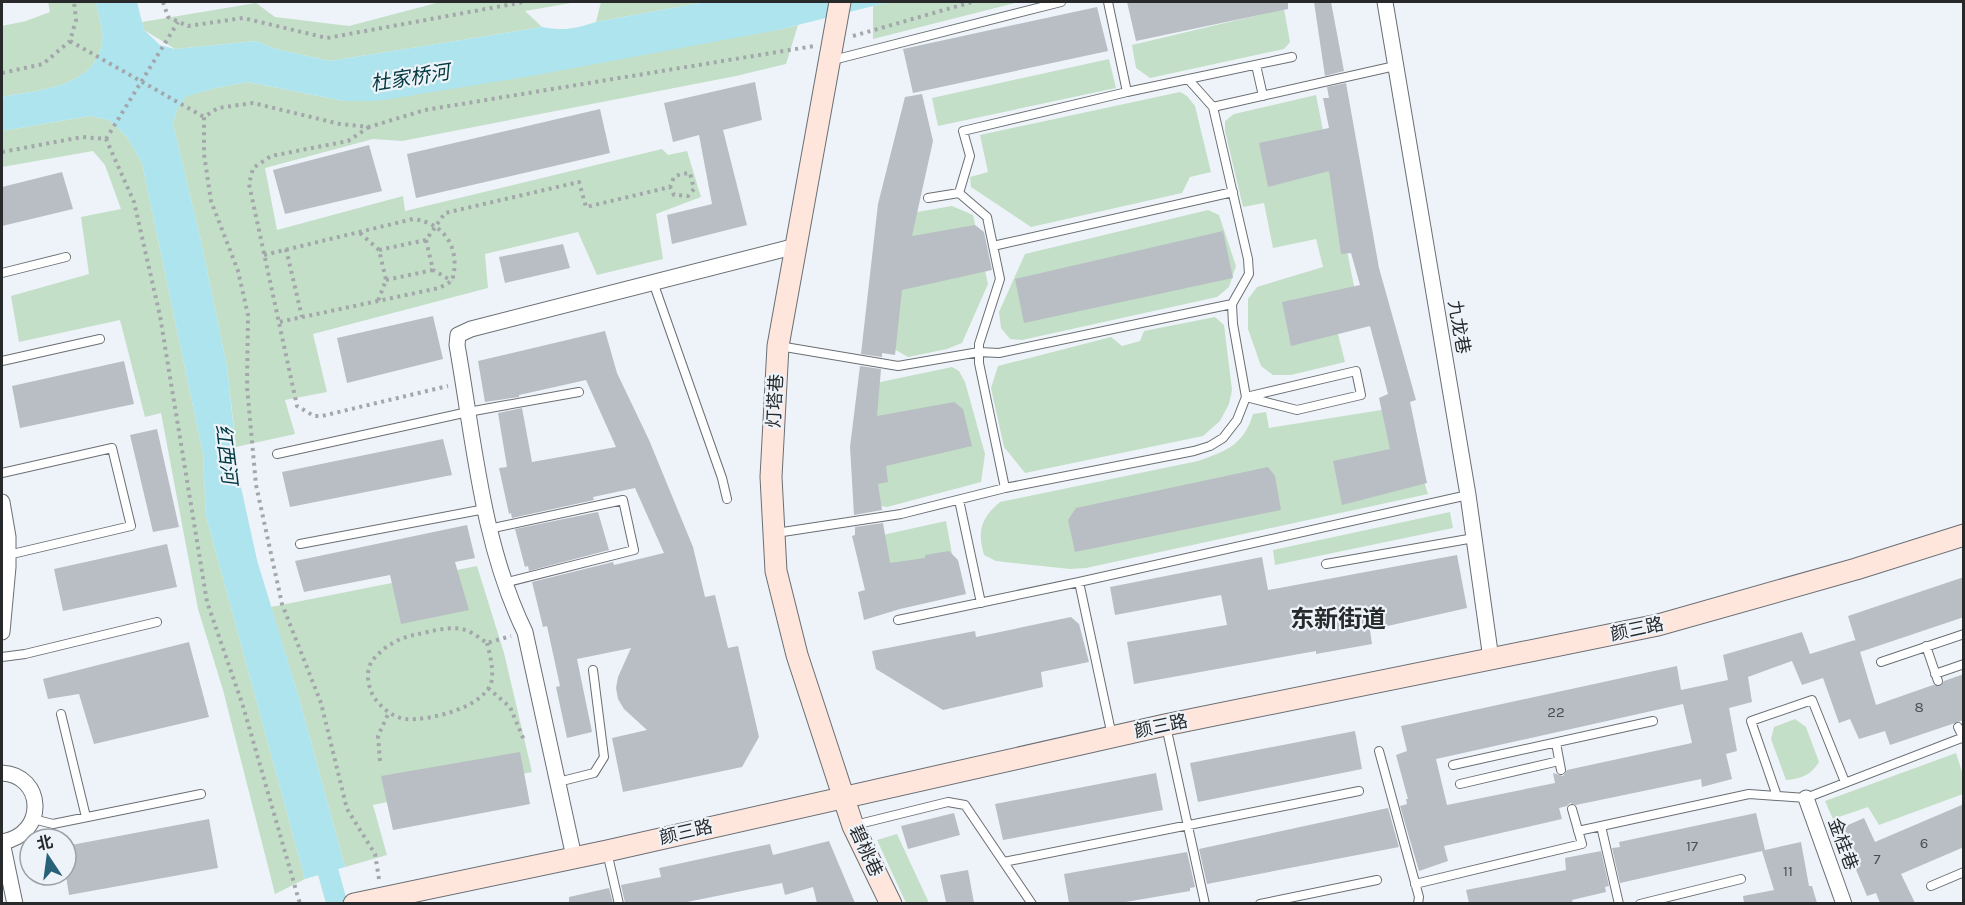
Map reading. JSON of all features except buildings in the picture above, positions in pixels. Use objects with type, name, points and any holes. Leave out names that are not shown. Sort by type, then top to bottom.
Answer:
[{"type":"street","name":"灯塔巷","points":[[840,2],[778,346],[771,477],[776,571],[797,655],[844,797]]},
{"type":"street","name":"九龙巷","points":[[1385,2],[1468,495],[1491,659]]},
{"type":"street","points":[[574,857],[525,632],[514,611],[492,548],[457,345],[458,335],[471,328],[795,246]]},
{"type":"street","points":[[2,502],[8,537],[2,632]]},
{"type":"street","name":"颜三路","points":[[354,903],[607,850],[1112,736],[1658,625],[1856,569],[1964,535]]},
{"type":"street","points":[[2,773],[18,777],[27,785],[33,794],[35,805],[33,819],[22,835],[2,842],[15,903]]},
{"type":"street","name":"碧桃巷","points":[[844,797],[854,826],[891,903]]},
{"type":"street","name":"金桂巷","points":[[1806,798],[1844,903]]},
{"type":"lane","points":[[832,45],[1061,2]]},
{"type":"lane","points":[[1108,2],[1127,92]]},
{"type":"lane","points":[[959,193],[970,156],[963,131],[1127,92],[1292,57]]},
{"type":"lane","points":[[1256,65],[1263,96]]},
{"type":"lane","points":[[1213,107],[1395,66]]},
{"type":"lane","points":[[774,534],[901,514],[1005,488],[1210,446],[1223,438],[1237,420],[1246,397],[1233,324],[1232,304],[1249,274],[1248,259],[1213,107],[1188,79]]},
{"type":"lane","points":[[993,246],[1233,192]]},
{"type":"lane","points":[[928,198],[959,193],[987,216],[1000,279],[979,344],[979,363],[1005,488]]},
{"type":"lane","points":[[2,273],[66,257]]},
{"type":"lane","points":[[653,282],[722,478],[727,500]]},
{"type":"lane","points":[[778,346],[898,366],[979,352],[999,353],[1232,304]]},
{"type":"lane","points":[[2,361],[100,339]]},
{"type":"lane","points":[[1356,371],[1361,395],[1297,410],[1246,397],[1356,371]]},
{"type":"lane","points":[[277,454],[468,412],[579,392]]},
{"type":"lane","points":[[2,473],[112,448],[131,526],[8,555]]},
{"type":"lane","points":[[898,620],[1468,495]]},
{"type":"lane","points":[[489,529],[623,500],[634,550],[504,583]]},
{"type":"lane","points":[[959,500],[981,603]]},
{"type":"lane","points":[[300,544],[485,509]]},
{"type":"lane","points":[[1326,564],[1474,538]]},
{"type":"lane","points":[[1079,582],[1112,736]]},
{"type":"lane","points":[[2,657],[25,654],[157,622]]},
{"type":"lane","points":[[1881,662],[1964,634]]},
{"type":"lane","points":[[1926,646],[1936,677],[1964,664]]},
{"type":"lane","points":[[558,782],[594,773],[604,757],[593,670]]},
{"type":"lane","points":[[1777,796],[1751,721],[1812,700],[1845,782]]},
{"type":"lane","points":[[61,714],[86,817]]},
{"type":"lane","points":[[1453,765],[1653,721]]},
{"type":"lane","points":[[1166,725],[1205,903]]},
{"type":"lane","points":[[1578,831],[1749,794],[1806,798],[1963,738],[1958,727]]},
{"type":"lane","points":[[1460,784],[1560,766],[1556,743]]},
{"type":"lane","points":[[1379,751],[1419,897],[1418,903]]},
{"type":"lane","points":[[1004,862],[1359,791]]},
{"type":"lane","points":[[33,819],[53,824],[201,794]]},
{"type":"lane","points":[[854,826],[948,802],[964,805],[1032,903]]},
{"type":"lane","points":[[1415,884],[1582,844],[1572,809]]},
{"type":"lane","points":[[1601,826],[1619,903]]},
{"type":"lane","points":[[607,850],[619,903]]},
{"type":"lane","points":[[1931,886],[1964,872]]},
{"type":"lane","points":[[1640,903],[1741,879]]},
{"type":"lane","points":[[1260,903],[1377,880]]},
{"type":"path","points":[[2,73],[42,64],[70,41],[76,20],[74,2]]},
{"type":"path","points":[[163,2],[168,16],[188,26],[243,18],[327,38],[524,2]]},
{"type":"path","points":[[464,383],[321,416],[314,416],[297,406],[249,184],[253,168],[271,156],[348,141],[369,127],[425,110],[832,45],[972,2]]},
{"type":"path","points":[[106,139],[178,22]]},
{"type":"path","points":[[70,41],[204,117]]},
{"type":"path","points":[[204,117],[218,108],[253,103],[340,124],[369,127]]},
{"type":"path","points":[[204,117],[204,154],[211,201],[238,271],[248,315],[247,387],[256,485],[282,603],[321,703],[347,809],[375,854],[381,898]]},
{"type":"path","points":[[2,152],[82,137],[106,139]]},
{"type":"path","points":[[106,139],[134,202],[160,316],[207,602],[243,706],[300,903]]},
{"type":"path","points":[[690,173],[694,189],[688,196],[674,195],[670,187],[674,177],[690,173]]},
{"type":"path","points":[[433,270],[426,240],[445,213],[579,182],[586,207],[670,187]]},
{"type":"path","points":[[264,255],[413,219],[425,221],[441,231],[451,244],[457,265],[452,281],[439,288],[279,322]]},
{"type":"path","points":[[359,232],[379,250],[386,280],[378,301]]},
{"type":"path","points":[[379,250],[426,240]]},
{"type":"path","points":[[286,249],[302,317]]},
{"type":"path","points":[[386,280],[433,270],[452,281]]},
{"type":"path","points":[[448,629],[466,630],[487,643],[492,680],[488,688],[474,702],[456,711],[426,718],[404,719],[389,712],[372,696],[367,680],[371,663],[386,646],[408,636],[448,629]]},
{"type":"path","points":[[488,688],[510,707],[524,740]]},
{"type":"path","points":[[380,761],[378,736],[389,712]]},
{"type":"green space","points":[[48,2],[96,2],[102,28],[102,43],[97,58],[77,78],[47,89],[2,97],[2,26],[26,21],[50,12]]},
{"type":"green space","points":[[440,2],[577,2],[525,11],[542,27],[330,61],[276,49],[256,41],[175,49],[144,30],[142,22],[256,3],[275,17],[349,26]]},
{"type":"green space","points":[[601,2],[705,2],[596,22]]},
{"type":"green space","points":[[889,2],[1019,2],[873,39],[873,6]]},
{"type":"green space","points":[[1284,9],[1290,42],[1284,49],[1150,78],[1136,68],[1132,45]]},
{"type":"green space","points":[[798,25],[786,64],[736,76],[402,141],[373,139],[265,168],[277,230],[403,196],[405,211],[662,149],[668,155],[687,151],[701,197],[656,214],[663,259],[597,275],[578,232],[485,254],[488,288],[313,334],[327,392],[285,400],[295,434],[236,447],[227,367],[201,241],[173,124],[177,109],[186,96],[247,82],[344,101]]},
{"type":"green space","points":[[1109,59],[1116,88],[938,126],[932,98]]},
{"type":"green space","points":[[1180,92],[1187,96],[1195,106],[1211,172],[1190,177],[1182,193],[1031,227],[971,187],[970,177],[988,172],[980,135]]},
{"type":"green space","points":[[1316,95],[1360,316],[1335,322],[1345,362],[1291,375],[1273,375],[1261,366],[1248,329],[1248,299],[1257,287],[1323,267],[1316,239],[1273,248],[1264,203],[1243,207],[1225,131],[1225,121],[1234,114]]},
{"type":"green space","points":[[90,116],[109,120],[127,137],[142,163],[203,454],[206,516],[305,879],[275,894],[223,690],[198,609],[161,413],[145,417],[120,320],[19,342],[11,296],[89,274],[81,217],[121,209],[105,165],[93,151],[2,167],[2,131]]},
{"type":"green space","points":[[952,206],[973,215],[988,284],[962,343],[947,349],[908,357],[887,345],[900,215]]},
{"type":"green space","points":[[1208,210],[1219,215],[1236,266],[1229,287],[1217,297],[1022,340],[1010,339],[1001,328],[999,312],[1025,254]]},
{"type":"green space","points":[[1215,317],[1224,325],[1232,390],[1229,404],[1220,421],[1203,436],[1025,473],[1004,447],[991,388],[998,366],[1111,337],[1122,346],[1140,341],[1144,331]]},
{"type":"green space","points":[[952,367],[959,371],[965,382],[985,454],[981,482],[887,507],[873,505],[871,384]]},
{"type":"green space","points":[[1400,407],[1428,494],[1086,568],[1070,569],[996,561],[984,555],[981,539],[982,526],[988,514],[1000,502],[1198,461],[1225,450],[1239,440],[1245,433],[1253,414],[1266,412],[1269,428]]},
{"type":"green space","points":[[1450,512],[1453,528],[1275,565],[1273,550]]},
{"type":"green space","points":[[946,521],[957,581],[887,598],[869,538]]},
{"type":"green space","points":[[477,566],[504,653],[532,772],[373,805],[387,855],[345,867],[299,698],[271,607]]},
{"type":"green space","points":[[1795,719],[1806,727],[1819,762],[1805,776],[1786,780],[1771,739],[1774,727]]},
{"type":"green space","points":[[1956,753],[1963,775],[1963,794],[1879,825],[1868,807],[1833,819],[1825,801]]},
{"type":"green space","points":[[897,834],[929,903],[906,903],[877,840]]},
{"type":"water","name":"杜家桥河","points":[[96,2],[137,2],[144,30],[160,45],[175,49],[256,41],[276,49],[330,61],[542,27],[575,28],[705,2],[889,2],[778,30],[537,75],[377,101],[344,101],[247,82],[187,96],[177,109],[173,124],[201,241],[227,367],[239,478],[257,560],[299,698],[345,867],[305,879],[206,516],[203,454],[142,163],[127,137],[109,120],[90,116],[2,131],[2,97],[47,89],[77,78],[97,58],[102,43],[102,28]]},
{"type":"waterway","name":"红西河","points":[[321,846],[337,904]]},
{"type":"district","name":"东新街道","points":[[1338,619]]}]
